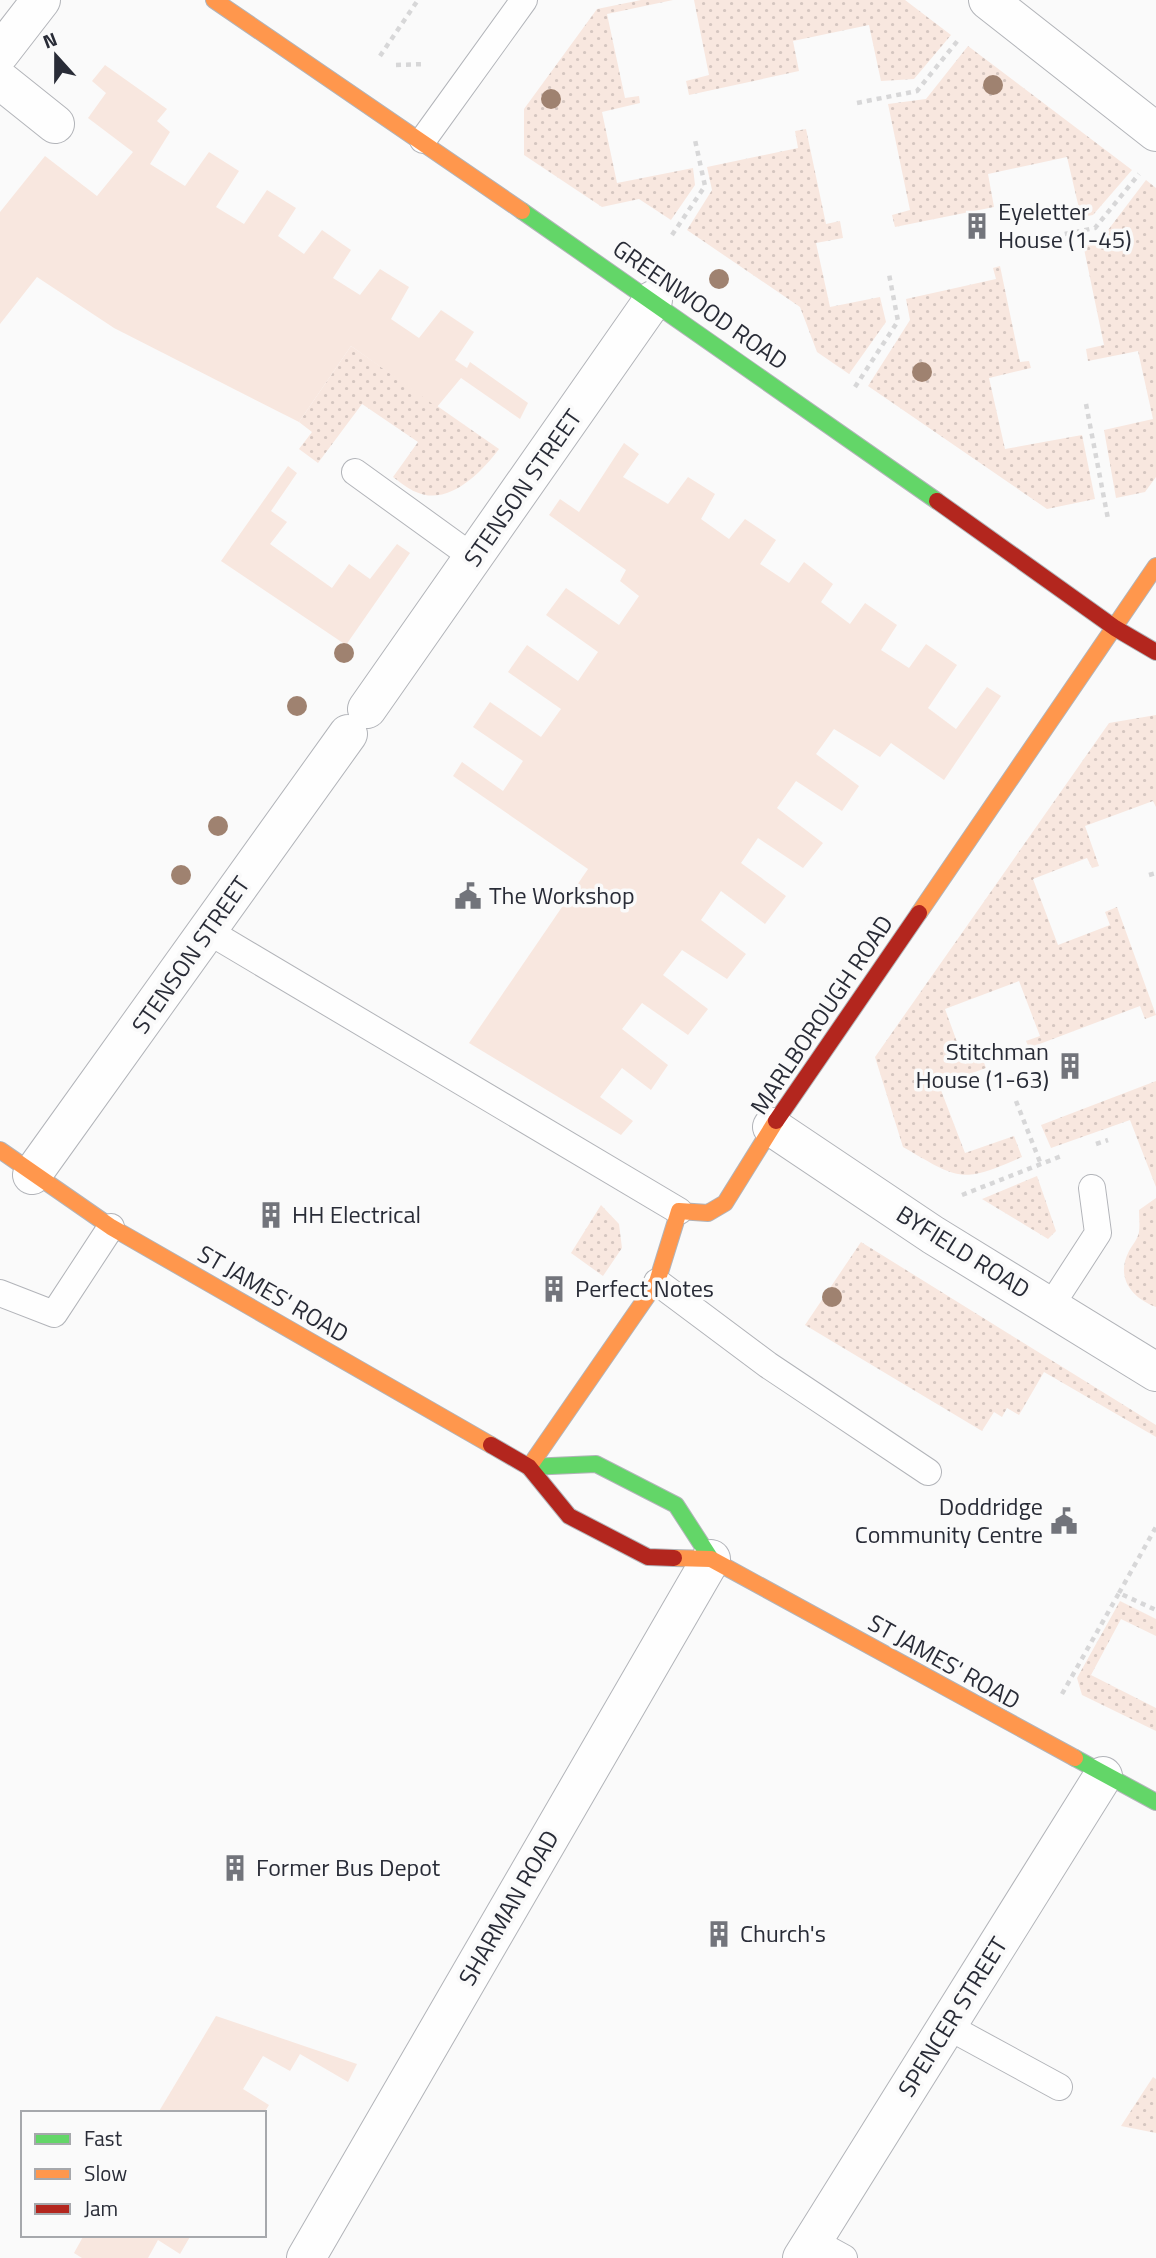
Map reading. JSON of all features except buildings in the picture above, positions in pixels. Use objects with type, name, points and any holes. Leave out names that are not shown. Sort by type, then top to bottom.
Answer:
[{"type":"street","points":[[0,53],[41,0]]},
{"type":"street","name":"GREENWOOD ROAD","points":[[214,0],[423,140],[1115,628],[1156,652]]},
{"type":"street","points":[[977,15],[1151,149]]},
{"type":"street","points":[[0,80],[55,124]]},
{"type":"street","name":"STENSON STREET","points":[[32,1175],[474,558],[653,300]]},
{"type":"street","name":"MARLBOROUGH ROAD","points":[[679,1211],[697,1214],[716,1211],[730,1195],[772,1127],[1156,566]]},
{"type":"street","name":"BYFIELD ROAD","points":[[772,1127],[933,1236],[1156,1372]]},
{"type":"street","name":"ST JAMES' ROAD","points":[[0,1150],[32,1175],[111,1227],[529,1467],[569,1516],[648,1557],[711,1559],[1103,1776],[1156,1802]]},
{"type":"street","points":[[529,1467],[657,1282],[679,1211]]},
{"type":"street","name":"ST JAMES' ROAD","points":[[529,1467],[596,1464],[676,1505],[711,1559]]},
{"type":"street","name":"SHARMAN ROAD","points":[[306,2258],[711,1559]]},
{"type":"street","name":"SPENCER STREET","points":[[819,2252],[947,2026],[1103,1776]]},
{"type":"lane","points":[[423,140],[524,0]]},
{"type":"lane","points":[[355,472],[474,558]]},
{"type":"lane","points":[[208,931],[679,1211]]},
{"type":"lane","points":[[1050,1307],[1098,1233],[1092,1188]]},
{"type":"lane","points":[[0,1293],[54,1314],[111,1227]]},
{"type":"lane","points":[[657,1282],[768,1365],[928,1472]]},
{"type":"lane","points":[[947,2026],[1059,2087]]},
{"type":"path","points":[[374,65],[418,0]]},
{"type":"path","points":[[857,103],[916,91],[977,15]]},
{"type":"path","points":[[672,235],[705,186],[695,140]]},
{"type":"path","points":[[1055,236],[1095,228],[1151,149]]},
{"type":"path","points":[[855,388],[898,321],[888,274]]},
{"type":"path","points":[[1086,404],[1108,519]]},
{"type":"path","points":[[1150,875],[1156,873]]},
{"type":"path","points":[[1016,1101],[1040,1162]]},
{"type":"path","points":[[1086,1148],[1108,1140]]},
{"type":"path","points":[[961,1196],[1040,1162],[1074,1151]]},
{"type":"path","points":[[1062,1694],[1156,1527]]},
{"type":"path","points":[[1119,1593],[1156,1611]]},
{"type":"shaded area","points":[[641,0],[673,0],[607,14],[625,98],[639,96],[640,103],[602,112],[617,183],[693,168],[695,185],[671,220],[639,199],[602,207],[524,155],[524,109],[597,9]]},
{"type":"shaded area","points":[[694,0],[905,0],[951,35],[914,79],[881,81],[869,25],[793,41],[799,71],[689,95],[686,81],[709,75]]},
{"type":"shaded area","points":[[968,46],[1132,170],[1093,215],[1081,217],[1067,157],[988,174],[994,207],[895,227],[892,215],[910,210],[888,104],[926,99]]},
{"type":"shaded area","points":[[105,65],[167,109],[157,121],[170,132],[150,164],[185,186],[209,152],[239,171],[216,207],[244,224],[267,190],[296,208],[278,236],[304,254],[322,230],[351,250],[333,278],[360,295],[380,269],[409,287],[391,319],[419,338],[441,310],[474,332],[455,360],[467,368],[470,362],[528,403],[520,419],[461,378],[437,407],[351,346],[299,422],[114,328],[37,277],[0,324],[0,212],[45,156],[97,196],[133,152],[88,118],[106,93],[92,81]]},
{"type":"shaded area","points":[[806,129],[826,224],[840,221],[843,238],[816,243],[830,307],[880,297],[886,322],[849,374],[817,352],[800,307],[687,230],[712,190],[707,167],[798,148],[795,131]]},
{"type":"shaded area","points":[[1146,180],[1156,188],[1156,477],[1145,492],[1116,498],[1104,430],[1153,419],[1138,351],[1088,361],[1086,349],[1104,345],[1083,244],[1102,238]]},
{"type":"shaded area","points":[[1000,266],[1020,362],[1029,361],[1031,368],[989,378],[1005,449],[1082,435],[1095,499],[1047,509],[868,386],[910,320],[906,299],[996,279],[993,268]]},
{"type":"shaded area","points":[[351,346],[499,449],[474,477],[452,491],[440,495],[416,492],[393,477],[418,442],[362,404],[318,463],[299,449],[312,432],[299,422]]},
{"type":"shaded area","points":[[624,443],[639,454],[623,477],[668,504],[688,477],[715,494],[701,519],[729,539],[745,519],[776,540],[760,564],[789,583],[804,562],[833,584],[821,602],[850,624],[865,603],[897,625],[881,650],[909,668],[926,644],[957,665],[928,708],[956,729],[987,687],[1001,696],[944,780],[891,743],[880,757],[834,729],[816,754],[859,786],[842,811],[796,781],[777,808],[823,843],[803,868],[758,838],[741,863],[786,896],[765,924],[721,891],[701,920],[746,954],[727,979],[682,950],[663,975],[708,1009],[688,1035],[642,1003],[622,1029],[668,1065],[651,1090],[622,1068],[600,1097],[633,1121],[621,1135],[469,1043],[588,869],[453,776],[462,762],[503,791],[523,761],[473,727],[490,702],[541,737],[561,709],[508,672],[527,645],[578,681],[598,652],[546,615],[566,588],[619,625],[639,596],[620,581],[626,570],[549,515],[560,499],[579,512]]},
{"type":"shaded area","points":[[288,466],[297,473],[271,511],[287,522],[270,544],[332,588],[349,564],[370,579],[397,544],[410,553],[346,645],[221,561]]},
{"type":"shaded area","points":[[1156,715],[1156,807],[1153,801],[1085,826],[1099,866],[1092,868],[1087,858],[1033,879],[1058,945],[1110,925],[1105,912],[1117,907],[1156,1015],[1145,1019],[1140,1006],[1029,1048],[1026,1041],[1040,1036],[1019,981],[945,1009],[965,1064],[982,1057],[986,1068],[939,1085],[965,1153],[1014,1136],[1022,1157],[973,1174],[961,1175],[937,1166],[903,1147],[875,1057],[1109,723]]},
{"type":"shaded area","points":[[1156,1081],[1156,1187],[1130,1120],[1051,1148],[1041,1125]]},
{"type":"shaded area","points":[[1037,1176],[1056,1231],[1048,1239],[982,1199]]},
{"type":"shaded area","points":[[1156,1198],[1156,1307],[1133,1292],[1128,1286],[1124,1270],[1129,1251],[1138,1235],[1139,1210]]},
{"type":"shaded area","points":[[601,1205],[619,1224],[622,1248],[603,1276],[571,1253]]},
{"type":"shaded area","points":[[861,1242],[1156,1425],[1156,1437],[1044,1372],[1019,1415],[1007,1408],[1002,1417],[994,1412],[982,1431],[805,1325]]},
{"type":"shaded area","points":[[1120,1601],[1156,1619],[1156,1636],[1121,1619],[1091,1675],[1156,1708],[1156,1731],[1082,1695],[1077,1678]]},
{"type":"shaded area","points":[[216,2016],[357,2064],[348,2082],[300,2054],[290,2071],[263,2056],[243,2089],[269,2105],[265,2111],[159,2111]]},
{"type":"shaded area","points":[[1153,2077],[1156,2079],[1156,2133],[1121,2126]]},
{"type":"shaded area","points":[[83,2237],[190,2237],[180,2254],[158,2240],[148,2258],[82,2258],[74,2253]]},
{"type":"traffic: fast","points":[[522,211],[937,501]]},
{"type":"traffic: fast","points":[[529,1467],[596,1464],[676,1505],[711,1559]]},
{"type":"traffic: fast","points":[[1075,1758],[1156,1802]]},
{"type":"traffic: slow","points":[[214,0],[522,211]]},
{"type":"traffic: slow","points":[[919,913],[1156,566]]},
{"type":"traffic: slow","points":[[529,1467],[657,1282],[679,1211],[708,1213],[725,1203],[776,1121]]},
{"type":"traffic: slow","points":[[0,1150],[111,1227],[491,1445]]},
{"type":"traffic: slow","points":[[674,1558],[711,1559],[1075,1758]]},
{"type":"traffic: jam","points":[[937,501],[1115,628],[1156,652]]},
{"type":"traffic: jam","points":[[776,1121],[919,913]]},
{"type":"traffic: jam","points":[[491,1445],[529,1467],[569,1516],[648,1557],[674,1558]]},
{"type":"place","name":"Eyeletter House (1-45)","points":[[977,226]]},
{"type":"place","name":"The Workshop","points":[[468,896]]},
{"type":"place","name":"Stitchman House (1-63)","points":[[1070,1066]]},
{"type":"place","name":"HH Electrical","points":[[271,1215]]},
{"type":"place","name":"Perfect Notes","points":[[554,1289]]},
{"type":"place","name":"Doddridge Community Centre","points":[[1064,1521]]},
{"type":"place","name":"Former Bus Depot","points":[[235,1868]]},
{"type":"place","name":"Church's","points":[[719,1934]]}]
